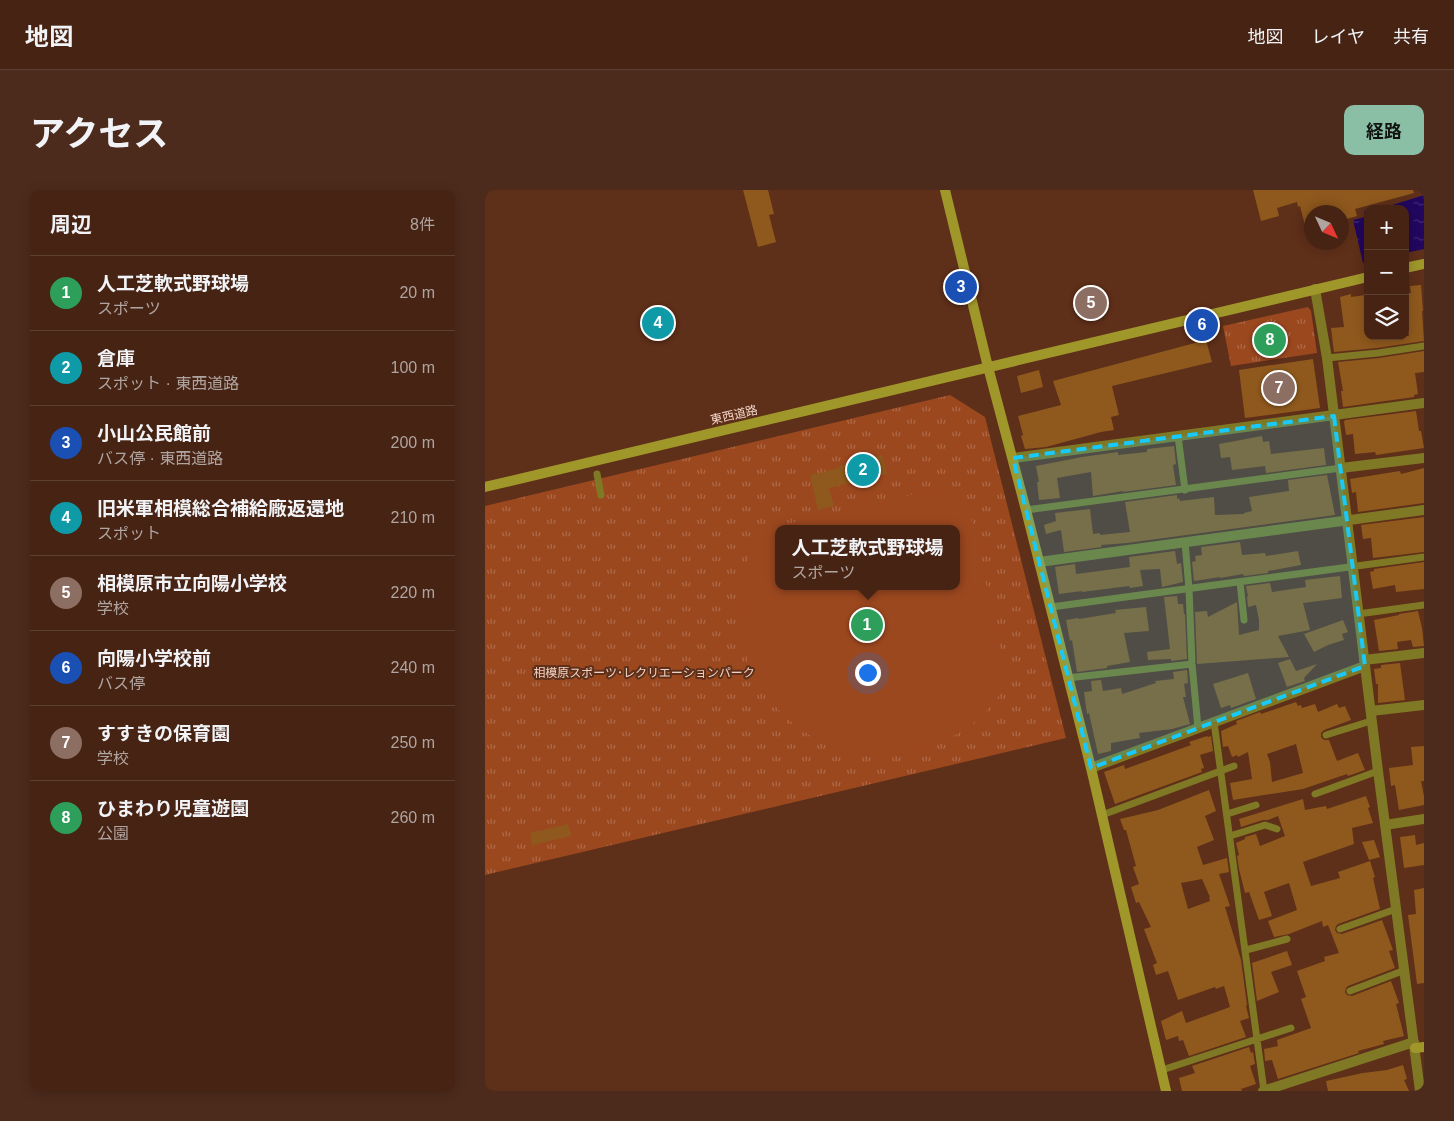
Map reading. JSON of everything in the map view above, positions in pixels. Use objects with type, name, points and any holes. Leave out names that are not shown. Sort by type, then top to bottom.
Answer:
[{"type":"street","points":[[945,190],[988,367],[1013,458],[1091,768],[1166,1091]]},
{"type":"street","points":[[1409,267],[1424,264]]},
{"type":"street","name":"東西道路","points":[[485,487],[1364,278]]},
{"type":"street","points":[[1315,289],[1327,358],[1396,909],[1418,1046],[1420,1091]]},
{"type":"street","points":[[1013,458],[1424,403]]},
{"type":"street","points":[[1341,468],[1424,458]]},
{"type":"street","points":[[1039,562],[1424,510]]},
{"type":"street","points":[[1091,768],[1365,663],[1424,653]]},
{"type":"street","points":[[1371,716],[1424,705]]},
{"type":"street","points":[[1385,825],[1424,819]]},
{"type":"street","points":[[1264,1091],[1418,1046]]},
{"type":"lane","points":[[1327,358],[1424,346]]},
{"type":"lane","points":[[1178,436],[1185,490]]},
{"type":"lane","points":[[1026,510],[1341,468]]},
{"type":"lane","points":[[597,474],[601,494]]},
{"type":"lane","points":[[1185,542],[1192,664],[1198,728]]},
{"type":"lane","points":[[1051,606],[1424,557]]},
{"type":"lane","points":[[1240,582],[1244,620]]},
{"type":"lane","points":[[1358,614],[1424,605]]},
{"type":"lane","points":[[1067,678],[1192,664]]},
{"type":"lane","points":[[1326,735],[1371,716]]},
{"type":"lane","points":[[1214,722],[1264,1091]]},
{"type":"lane","points":[[1102,815],[1234,766]]},
{"type":"lane","points":[[1315,794],[1378,771]]},
{"type":"lane","points":[[1227,814],[1256,805]]},
{"type":"lane","points":[[1230,836],[1265,825],[1277,829]]},
{"type":"lane","points":[[1340,929],[1396,909]]},
{"type":"lane","points":[[1246,950],[1287,939]]},
{"type":"lane","points":[[1350,992],[1405,970]]},
{"type":"lane","points":[[1162,1070],[1291,1028]]},
{"type":"highlighted area","points":[[1334,416],[1365,666],[1091,768],[1013,458]]},
{"type":"green space","points":[[1308,307],[1311,311],[1317,353],[1231,366],[1223,326]]},
{"type":"green space","name":"相模原スポーツ･レクリエーションパーク","points":[[950,395],[985,417],[1066,738],[485,875],[485,506]]},
{"type":"green space","points":[[940,488],[968,505],[1008,681],[987,711],[979,718],[961,732],[918,752],[889,756],[860,754],[833,746],[808,734],[786,717],[768,697],[753,672],[743,645],[739,620],[739,584],[751,552],[765,529],[775,527],[775,590],[960,590],[960,525],[782,525]]},
{"type":"water","points":[[1424,195],[1424,249],[1409,252],[1409,205],[1392,205]]},
{"type":"water","points":[[1364,217],[1364,263],[1363,263],[1353,220]]},
{"type":"building","points":[[743,190],[768,190],[774,214],[769,215],[776,242],[758,247]]},
{"type":"building","points":[[1253,190],[1413,190],[1414,193],[1364,205],[1355,209],[1357,216],[1349,218],[1349,205],[1304,205],[1304,222],[1297,202],[1277,208],[1279,216],[1261,221]]},
{"type":"building","points":[[1421,285],[1424,341],[1334,352],[1331,328],[1344,327],[1340,297],[1351,294],[1351,297],[1364,295],[1364,340],[1409,340],[1410,286]]},
{"type":"building","points":[[1206,340],[1212,362],[1112,386],[1119,415],[1111,417],[1114,430],[1046,447],[1025,449],[1018,416],[1061,405],[1053,381]]},
{"type":"building","points":[[1424,351],[1424,372],[1415,373],[1418,394],[1414,395],[1414,397],[1343,407],[1341,391],[1343,391],[1338,362]]},
{"type":"building","points":[[1313,359],[1320,408],[1245,418],[1239,370]]},
{"type":"building","points":[[1039,370],[1043,387],[1021,393],[1017,376]]},
{"type":"building","points":[[1416,411],[1424,448],[1376,455],[1375,452],[1355,454],[1353,434],[1346,435],[1345,420]]},
{"type":"building","points":[[1262,436],[1263,442],[1269,441],[1271,454],[1324,448],[1326,465],[1266,473],[1265,466],[1232,470],[1230,457],[1221,458],[1219,444]]},
{"type":"building","points":[[1174,446],[1176,464],[1173,465],[1176,485],[1093,496],[1091,472],[1057,478],[1060,498],[1039,500],[1037,482],[1039,482],[1036,466],[1082,457],[1118,452],[1118,455],[1147,452],[1147,449]]},
{"type":"building","points":[[882,455],[887,474],[829,488],[834,506],[818,510],[810,475]]},
{"type":"building","points":[[1424,468],[1424,503],[1358,512],[1356,492],[1352,493],[1350,479],[1400,471],[1401,474]]},
{"type":"building","points":[[1327,475],[1335,515],[1101,545],[1102,547],[1064,552],[1061,530],[1046,534],[1044,525],[1056,521],[1055,513],[1090,509],[1093,534],[1130,532],[1125,502],[1177,495],[1177,499],[1179,498],[1180,501],[1214,497],[1215,515],[1244,514],[1252,511],[1249,497],[1289,491],[1288,480]]},
{"type":"building","points":[[1424,517],[1424,552],[1373,558],[1371,538],[1363,539],[1361,525]]},
{"type":"building","points":[[1240,542],[1242,555],[1265,553],[1266,556],[1298,551],[1301,565],[1268,571],[1268,573],[1244,576],[1243,574],[1194,581],[1192,562],[1196,561],[1195,556],[1202,555],[1201,547]]},
{"type":"building","points":[[1175,551],[1177,564],[1181,563],[1183,582],[1162,587],[1160,569],[1140,570],[1143,586],[1059,594],[1055,567],[1075,564],[1076,574],[1130,567],[1129,557]]},
{"type":"building","points":[[1424,562],[1424,589],[1396,592],[1395,585],[1373,589],[1370,572],[1374,571],[1374,569]]},
{"type":"building","points":[[1340,576],[1342,598],[1303,603],[1310,630],[1278,636],[1289,657],[1197,664],[1195,612],[1207,611],[1208,617],[1237,602],[1239,635],[1259,630],[1256,605],[1248,607],[1246,586],[1270,583],[1272,592],[1306,587],[1305,580]]},
{"type":"building","points":[[1177,596],[1178,604],[1183,604],[1185,614],[1187,659],[1171,661],[1171,659],[1148,660],[1147,652],[1170,649],[1164,597]]},
{"type":"building","points":[[1146,607],[1149,631],[1124,633],[1130,662],[1107,666],[1107,668],[1077,672],[1072,640],[1070,641],[1066,620],[1116,613],[1115,610]]},
{"type":"building","points":[[1418,611],[1424,646],[1413,647],[1411,640],[1397,642],[1398,649],[1379,651],[1374,620]]},
{"type":"building","points":[[1343,620],[1348,632],[1342,634],[1344,640],[1314,652],[1304,634]]},
{"type":"building","points":[[1290,659],[1296,671],[1317,664],[1304,678],[1305,681],[1287,687],[1278,663]]},
{"type":"building","points":[[1400,663],[1405,700],[1378,703],[1378,684],[1376,684],[1374,669],[1381,668],[1381,665]]},
{"type":"building","points":[[1187,670],[1188,683],[1184,684],[1186,697],[1183,697],[1190,724],[1172,729],[1139,733],[1140,738],[1111,743],[1111,751],[1098,754],[1089,713],[1087,714],[1084,692],[1092,691],[1091,681],[1101,680],[1103,691],[1121,688],[1122,694],[1156,683],[1155,681],[1174,679],[1173,672]]},
{"type":"building","points":[[1248,673],[1256,699],[1231,708],[1230,705],[1221,708],[1213,684]]},
{"type":"building","points":[[1296,702],[1302,708],[1315,704],[1318,712],[1337,704],[1339,708],[1345,706],[1351,720],[1324,730],[1321,733],[1321,737],[1324,740],[1329,740],[1337,761],[1358,753],[1365,770],[1303,789],[1233,800],[1230,783],[1252,779],[1248,752],[1238,757],[1237,755],[1232,757],[1228,746],[1223,747],[1221,731],[1237,724],[1236,721],[1260,712],[1261,714]],"holes":[[[1296,744],[1303,773],[1272,782],[1270,762],[1267,754]]]},
{"type":"building","points":[[1211,736],[1213,751],[1200,755],[1204,768],[1201,769],[1202,772],[1115,804],[1104,772],[1124,765],[1125,769],[1191,745],[1189,742]]},
{"type":"building","points":[[1424,746],[1424,781],[1421,781],[1424,805],[1399,810],[1395,785],[1391,786],[1389,768],[1413,765],[1411,747]]},
{"type":"building","points":[[1209,790],[1216,811],[1205,816],[1214,840],[1197,847],[1203,865],[1227,858],[1229,872],[1219,874],[1230,906],[1225,907],[1241,960],[1249,1018],[1240,1021],[1246,1037],[1189,1056],[1183,1040],[1179,1041],[1178,1036],[1166,1040],[1161,1021],[1182,1011],[1186,1023],[1230,1007],[1224,986],[1216,989],[1215,987],[1178,1000],[1168,971],[1156,975],[1153,965],[1157,963],[1144,929],[1151,927],[1139,902],[1136,903],[1131,887],[1139,884],[1133,867],[1136,866],[1126,830],[1124,830],[1120,819],[1158,810]],"holes":[[[1202,879],[1210,901],[1188,909],[1181,883]]]},
{"type":"building","points":[[1366,796],[1373,823],[1352,828],[1354,844],[1303,862],[1311,886],[1340,878],[1338,872],[1370,861],[1375,877],[1373,878],[1380,909],[1338,924],[1335,930],[1337,933],[1342,934],[1382,920],[1393,950],[1389,951],[1395,968],[1348,986],[1345,992],[1347,995],[1352,996],[1391,981],[1399,1003],[1396,1004],[1404,1036],[1383,1041],[1384,1044],[1358,1051],[1359,1053],[1278,1079],[1272,1060],[1265,1061],[1264,1049],[1278,1046],[1277,1040],[1311,1028],[1301,999],[1306,997],[1297,971],[1325,961],[1324,957],[1339,953],[1328,925],[1323,927],[1322,921],[1289,934],[1274,937],[1268,921],[1297,910],[1289,883],[1264,892],[1272,916],[1259,920],[1249,892],[1245,893],[1239,869],[1237,856],[1239,855],[1236,843],[1245,839],[1245,837],[1256,834],[1260,846],[1285,836],[1278,816],[1241,827],[1239,819],[1303,799],[1305,810],[1326,806],[1327,809]]},
{"type":"building","points":[[568,824],[571,836],[532,845],[530,833]]},
{"type":"building","points":[[1415,835],[1416,845],[1424,843],[1424,865],[1404,868],[1400,837]]},
{"type":"building","points":[[1374,840],[1380,857],[1369,860],[1362,842]]},
{"type":"building","points":[[1424,888],[1424,983],[1417,984],[1408,915],[1416,914],[1414,890]]},
{"type":"building","points":[[1287,951],[1292,965],[1271,972],[1279,992],[1257,1001],[1252,963]]},
{"type":"building","points":[[1249,1047],[1251,1053],[1253,1052],[1255,1064],[1250,1066],[1256,1084],[1241,1089],[1242,1091],[1182,1091],[1179,1078],[1195,1073],[1192,1066]]},
{"type":"building","points":[[1403,1065],[1407,1079],[1404,1080],[1409,1091],[1328,1091],[1326,1081],[1387,1070]]},
{"type":"place","name":"小山公民館前","points":[[961,287]]},
{"type":"place","name":"相模原市立向陽小学校","points":[[1091,303]]},
{"type":"place","name":"旧米軍相模総合補給廠返還地","points":[[658,323]]},
{"type":"place","name":"向陽小学校前","points":[[1202,325]]},
{"type":"place","name":"ひまわり児童遊園","points":[[1270,340]]},
{"type":"place","name":"すすきの保育園","points":[[1279,388]]},
{"type":"place","name":"倉庫","points":[[863,470]]},
{"type":"place","name":"人工芝軟式野球場","points":[[867,625]]}]
